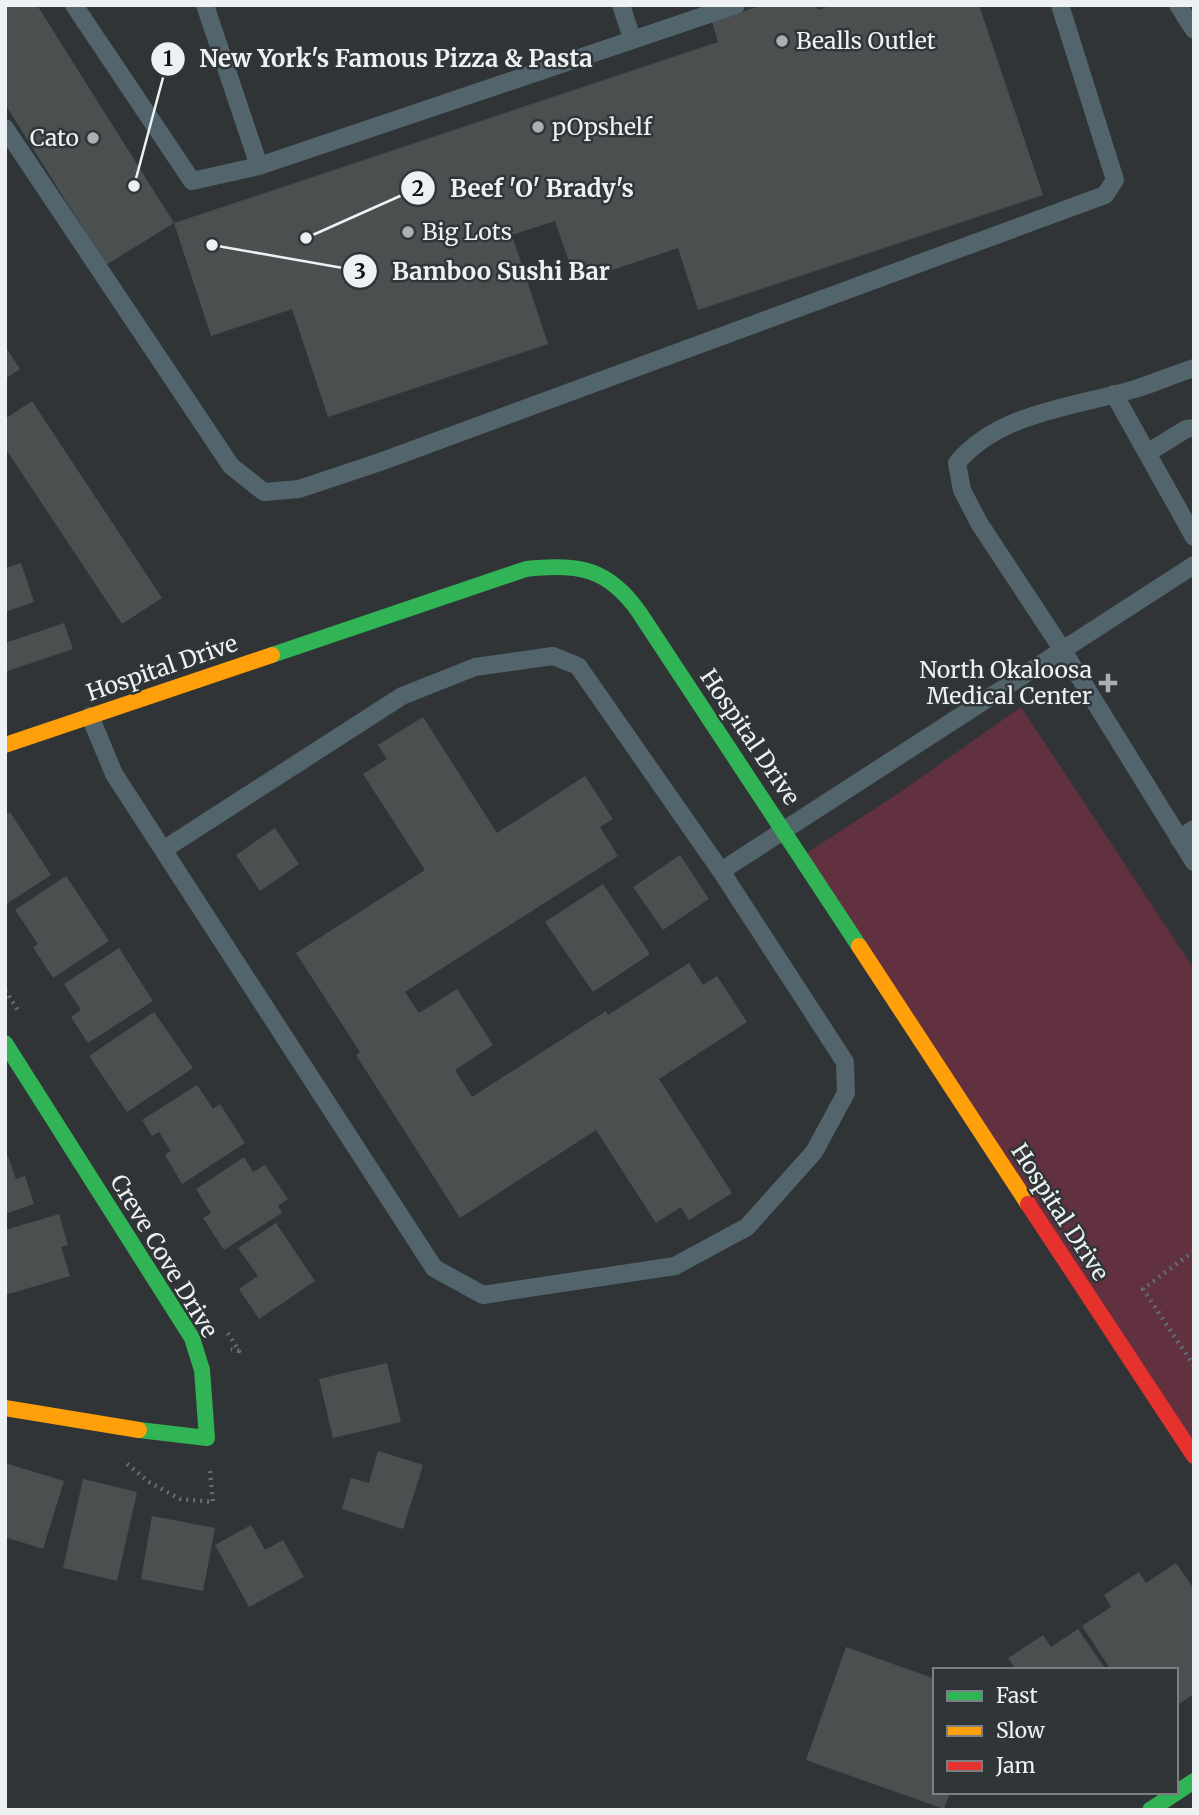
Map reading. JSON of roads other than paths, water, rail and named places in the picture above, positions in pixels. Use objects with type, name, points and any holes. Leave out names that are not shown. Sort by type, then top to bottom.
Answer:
[{"type":"street","name":"Hospital Drive","points":[[5,745],[526,569],[565,566],[581,568],[619,586],[785,830],[1098,1314],[1194,1457]]},
{"type":"street","name":"Creve Cove Drive","points":[[5,1044],[192,1338],[202,1370],[207,1438],[119,1428],[5,1408]]},
{"type":"street","points":[[1178,1791],[1194,1780]]},
{"type":"street","points":[[1150,1810],[1173,1794]]},
{"type":"lane","points":[[74,5],[192,181],[259,166],[736,5]]},
{"type":"lane","points":[[205,5],[259,166]]},
{"type":"lane","points":[[621,5],[632,38]]},
{"type":"lane","points":[[5,128],[231,466],[264,492],[299,489],[380,462],[1105,195],[1115,180],[1060,5]]},
{"type":"lane","points":[[1178,5],[1194,30]]},
{"type":"lane","points":[[1194,368],[1114,394],[1032,415],[970,447],[957,463],[962,490],[979,523],[1186,834],[1194,862]]},
{"type":"lane","points":[[1114,394],[1149,452],[1194,537]]},
{"type":"lane","points":[[1149,452],[1186,429],[1194,428]]},
{"type":"lane","points":[[721,872],[1194,565]]},
{"type":"lane","points":[[90,716],[114,774],[163,850],[434,1268],[483,1295],[675,1266],[747,1227],[814,1152],[846,1093],[845,1062],[721,872],[578,666],[553,656],[475,667],[402,696],[163,850]]},
{"type":"place","name":"Bealls Outlet","points":[[782,41]]},
{"type":"place","name":"pOpshelf","points":[[538,127]]},
{"type":"place","name":"Cato","points":[[93,138]]},
{"type":"place","name":"New York's Famous Pizza & Pasta","points":[[134,186]]},
{"type":"place","name":"Big Lots","points":[[408,232]]},
{"type":"place","name":"Beef 'O' Brady's","points":[[306,238]]},
{"type":"place","name":"Bamboo Sushi Bar","points":[[212,245]]},
{"type":"place","name":"North Okaloosa Medical Center","points":[[1108,683]]}]
